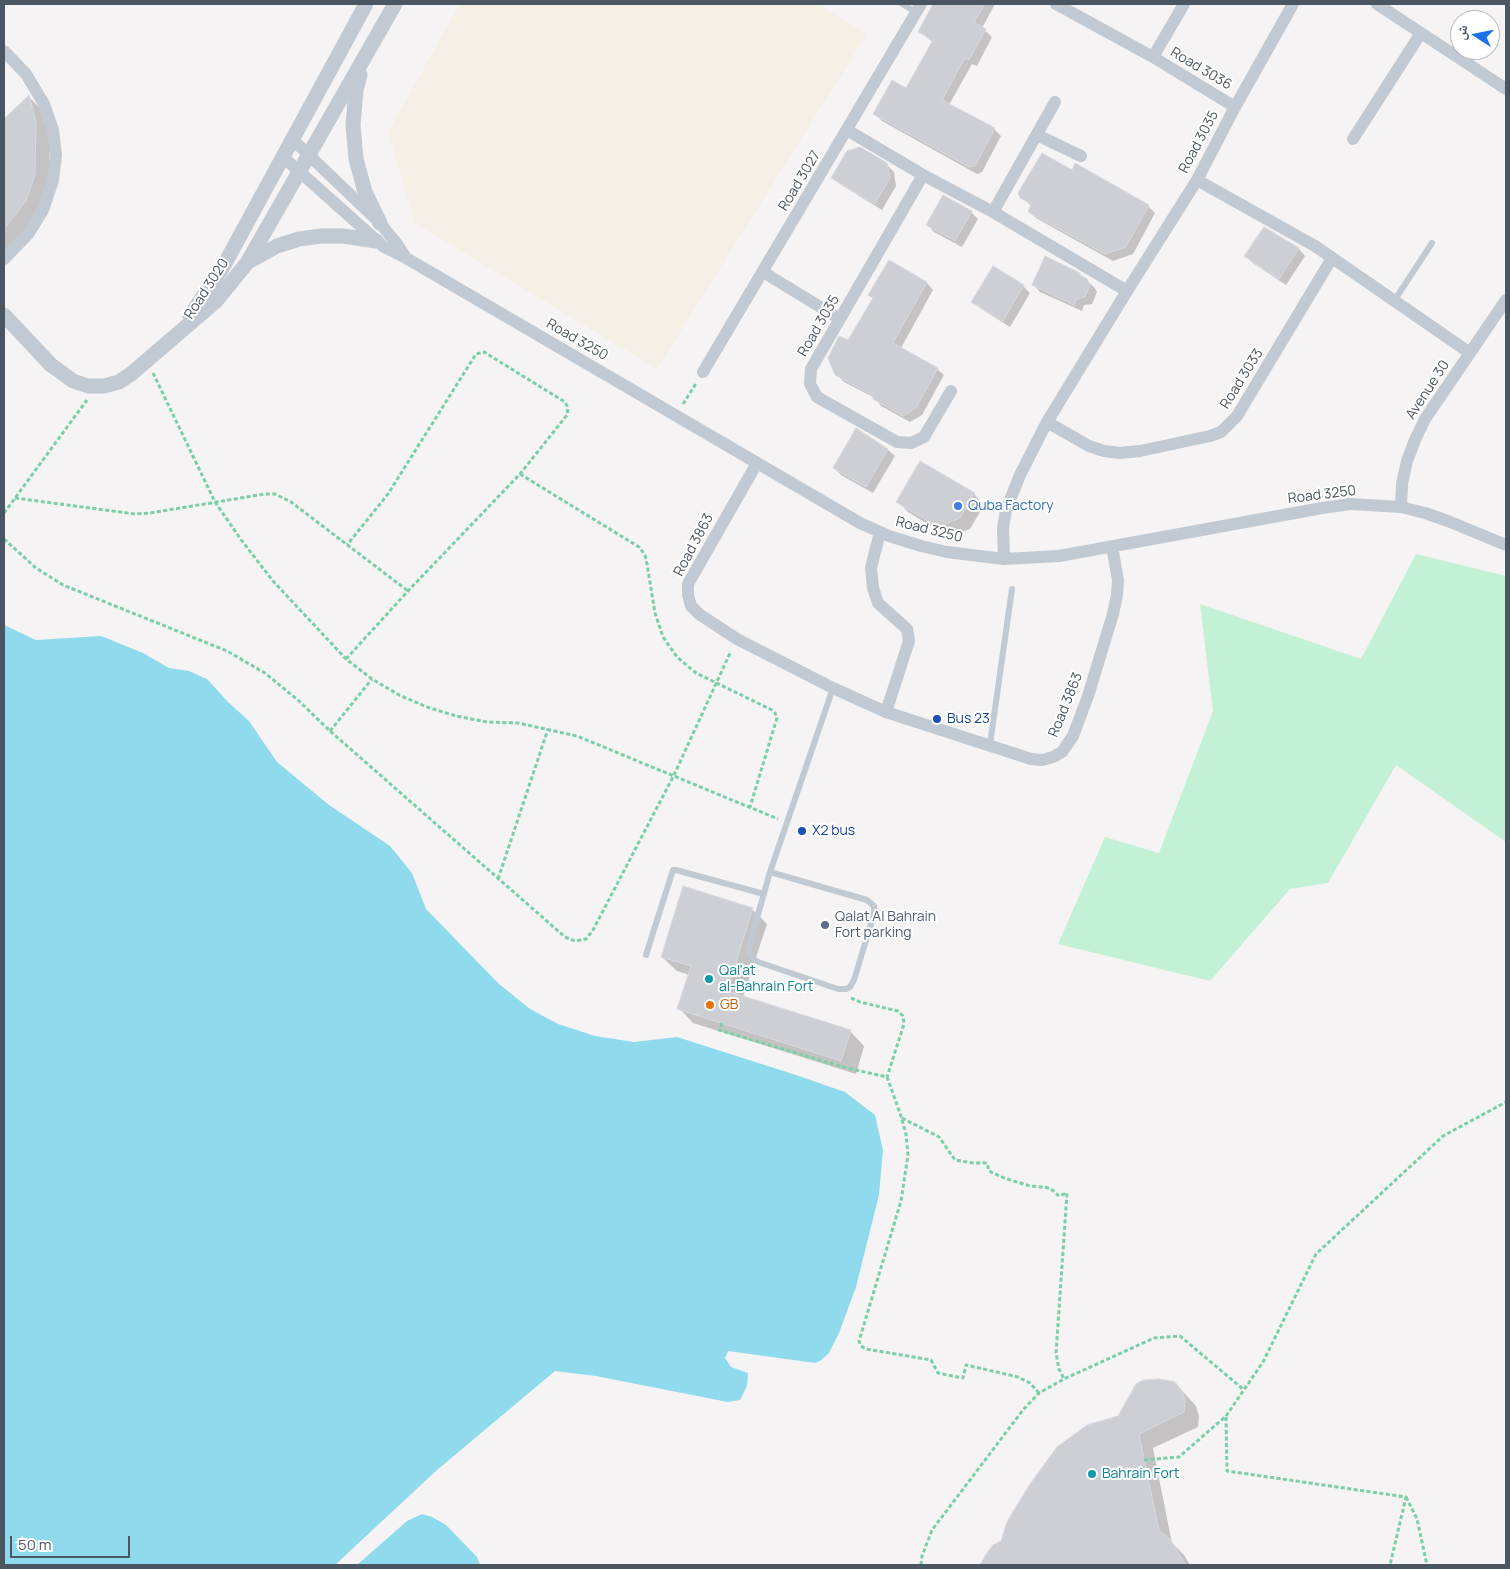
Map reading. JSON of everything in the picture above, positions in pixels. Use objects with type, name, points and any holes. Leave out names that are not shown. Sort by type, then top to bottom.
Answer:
[{"type":"street","name":"Road 3020","points":[[179,332],[223,267],[366,4]]},
{"type":"street","name":"Road 3020","points":[[179,332],[216,301],[246,263],[395,4]]},
{"type":"street","name":"Road 3036","points":[[1056,4],[1153,57],[1234,107]]},
{"type":"street","name":"Road 3036","points":[[1153,57],[1184,4]]},
{"type":"street","name":"Road 3035","points":[[1004,558],[1003,528],[1010,495],[1048,422],[1197,180],[1234,107],[1293,4]]},
{"type":"street","points":[[1377,4],[1506,89]]},
{"type":"street","name":"Road 3027","points":[[703,372],[919,8]]},
{"type":"street","points":[[1353,140],[1421,33]]},
{"type":"street","points":[[4,51],[26,74],[44,104],[53,130],[56,155],[53,180],[43,210],[30,233],[4,259]]},
{"type":"street","points":[[364,57],[356,90],[353,125],[355,150],[365,192],[380,223]]},
{"type":"street","points":[[993,212],[1055,102]]},
{"type":"street","points":[[848,130],[1127,291]]},
{"type":"street","points":[[1037,135],[1081,156]]},
{"type":"street","name":"Road 3250","points":[[292,139],[380,223],[406,258]]},
{"type":"street","name":"Road 3250","points":[[282,156],[376,241],[394,253],[406,258],[860,523],[920,546],[946,552],[1004,558],[1058,556],[1350,504],[1401,507],[1448,520],[1506,545]]},
{"type":"street","name":"Road 3035","points":[[923,175],[811,369],[810,384],[817,397],[897,442],[911,443],[924,437],[951,391]]},
{"type":"street","points":[[1197,180],[1315,246],[1470,353]]},
{"type":"street","points":[[246,263],[277,246],[299,239],[343,236],[376,241]]},
{"type":"street","name":"Road 3033","points":[[1048,422],[1089,446],[1120,453],[1140,451],[1222,432],[1237,416],[1332,258]]},
{"type":"street","points":[[763,272],[840,319]]},
{"type":"street","name":"Avenue 30","points":[[1401,507],[1404,476],[1414,440],[1425,419],[1506,300]]},
{"type":"street","points":[[4,315],[51,366],[73,381],[88,386],[104,386],[119,382],[132,374],[179,332]]},
{"type":"street","name":"Road 3863","points":[[757,463],[688,584],[691,606],[699,614],[736,639],[833,688],[886,712],[1032,759],[1042,760],[1062,752],[1069,744],[1088,696],[1117,596],[1118,580],[1112,547]]},
{"type":"street","points":[[880,532],[871,568],[873,588],[878,603],[907,629],[909,641],[886,712]]},
{"type":"lane","points":[[902,4],[919,8]]},
{"type":"lane","points":[[1394,301],[1432,243]]},
{"type":"lane","points":[[990,744],[1012,589]]},
{"type":"lane","points":[[770,872],[867,900],[874,906],[874,914],[854,980],[850,987],[842,989],[753,959],[748,950],[770,872],[833,688]]},
{"type":"lane","points":[[646,955],[673,870],[764,894]]},
{"type":"path","points":[[346,659],[520,474],[567,415],[568,408],[565,402],[484,352],[476,354],[388,494],[347,545]]},
{"type":"path","points":[[147,360],[215,502],[242,541],[274,581],[346,659],[372,679],[398,695],[456,716],[487,722],[518,723],[577,736],[788,823]]},
{"type":"path","points":[[676,415],[703,372]]},
{"type":"path","points":[[4,512],[97,386]]},
{"type":"path","points":[[520,474],[639,547],[644,555],[655,614],[663,637],[677,657],[696,673],[772,710],[777,718],[750,807]]},
{"type":"path","points":[[14,498],[135,514],[265,494],[283,497],[408,591]]},
{"type":"path","points":[[4,539],[36,568],[63,585],[227,651],[282,686],[564,938],[575,942],[586,939],[593,930],[674,775],[736,639]]},
{"type":"path","points":[[330,730],[372,679]]},
{"type":"path","points":[[498,879],[548,729]]},
{"type":"path","points":[[842,989],[854,1000],[898,1011],[903,1016],[904,1024],[887,1077],[902,1118],[908,1155],[905,1178],[859,1341],[861,1346],[866,1349],[931,1360],[938,1373],[963,1378],[966,1365],[1018,1377],[1030,1383],[1039,1393]]},
{"type":"path","points":[[722,1023],[719,1030],[847,1068],[887,1077]]},
{"type":"path","points":[[1144,1460],[1179,1457],[1226,1416],[1263,1362],[1316,1254],[1443,1136],[1506,1102]]},
{"type":"path","points":[[902,1118],[939,1137],[955,1160],[987,1163],[989,1170],[1004,1178],[1030,1186],[1050,1188],[1059,1196],[1067,1193],[1056,1353],[1059,1369],[1064,1379]]},
{"type":"path","points":[[921,1565],[922,1556],[932,1530],[1023,1410],[1039,1393],[1064,1379],[1154,1338],[1180,1336],[1244,1390]]},
{"type":"path","points":[[1226,1416],[1227,1471],[1406,1497]]},
{"type":"path","points":[[1390,1565],[1406,1497]]},
{"type":"path","points":[[1406,1497],[1417,1519],[1427,1565]]},
{"type":"green space","points":[[1416,554],[1506,576],[1506,842],[1396,765],[1328,883],[1290,889],[1210,981],[1058,944],[1105,837],[1159,853],[1213,711],[1200,604],[1361,659]]},
{"type":"sand","points":[[460,4],[818,4],[867,34],[657,369],[415,223],[388,132]]},
{"type":"water","points":[[4,625],[36,640],[101,636],[143,653],[169,668],[189,671],[207,679],[249,721],[277,762],[329,805],[390,846],[412,873],[426,909],[498,983],[530,1009],[558,1024],[595,1036],[634,1042],[677,1037],[845,1092],[875,1115],[883,1150],[879,1195],[856,1287],[839,1333],[829,1353],[815,1363],[728,1351],[725,1358],[731,1367],[748,1373],[747,1386],[740,1400],[728,1402],[596,1376],[555,1371],[437,1470],[335,1565],[4,1565]]},
{"type":"water","points":[[422,1514],[446,1525],[477,1557],[480,1565],[357,1565],[407,1521]]},
{"type":"building","points":[[933,4],[985,4],[974,22],[986,29],[969,60],[965,58],[942,100],[995,128],[975,166],[969,167],[873,114],[892,80],[906,88],[933,40],[918,32]]},
{"type":"building","points":[[29,95],[36,122],[35,174],[26,201],[4,229],[4,119]]},
{"type":"building","points":[[860,147],[887,163],[890,178],[875,204],[831,178],[847,151]]},
{"type":"building","points":[[1042,153],[1072,170],[1075,163],[1149,205],[1126,247],[1105,254],[1028,212],[1031,204],[1020,198],[1018,193]]},
{"type":"building","points":[[943,195],[972,211],[955,241],[926,225]]},
{"type":"building","points":[[1264,227],[1299,248],[1279,279],[1244,256]]},
{"type":"building","points":[[1045,256],[1080,273],[1080,275],[1087,279],[1090,285],[1085,297],[1077,299],[1074,305],[1032,285]]},
{"type":"building","points":[[889,260],[927,282],[893,343],[938,368],[916,408],[903,416],[873,399],[874,396],[835,375],[828,358],[839,336],[848,340],[873,298],[868,295]]},
{"type":"building","points":[[993,266],[1024,285],[1003,321],[971,302]]},
{"type":"building","points":[[856,428],[888,449],[866,487],[833,468]]},
{"type":"building","points":[[920,461],[975,493],[960,518],[938,527],[896,502]]},
{"type":"building","name":"Qal'at al-Bahrain Fort","points":[[683,886],[753,908],[727,991],[851,1030],[841,1061],[677,1009],[691,966],[661,957]]},
{"type":"building","name":"Bahrain Fort","points":[[1159,1379],[1175,1382],[1182,1391],[1185,1400],[1184,1412],[1139,1434],[1159,1531],[1170,1539],[1186,1565],[980,1565],[993,1545],[1001,1541],[1007,1522],[1028,1487],[1057,1447],[1087,1425],[1118,1416],[1136,1384],[1143,1380]]},
{"type":"place","name":"Quba Factory","points":[[958,506]]},
{"type":"place","name":"Bus 23","points":[[937,719]]},
{"type":"place","name":"X2 bus","points":[[802,831]]},
{"type":"place","name":"Qalat Al Bahrain Fort parking","points":[[825,925]]},
{"type":"place","name":"Qal'at al-Bahrain Fort","points":[[709,979]]},
{"type":"place","name":"GB","points":[[710,1005]]},
{"type":"place","name":"Bahrain Fort","points":[[1092,1474]]}]
